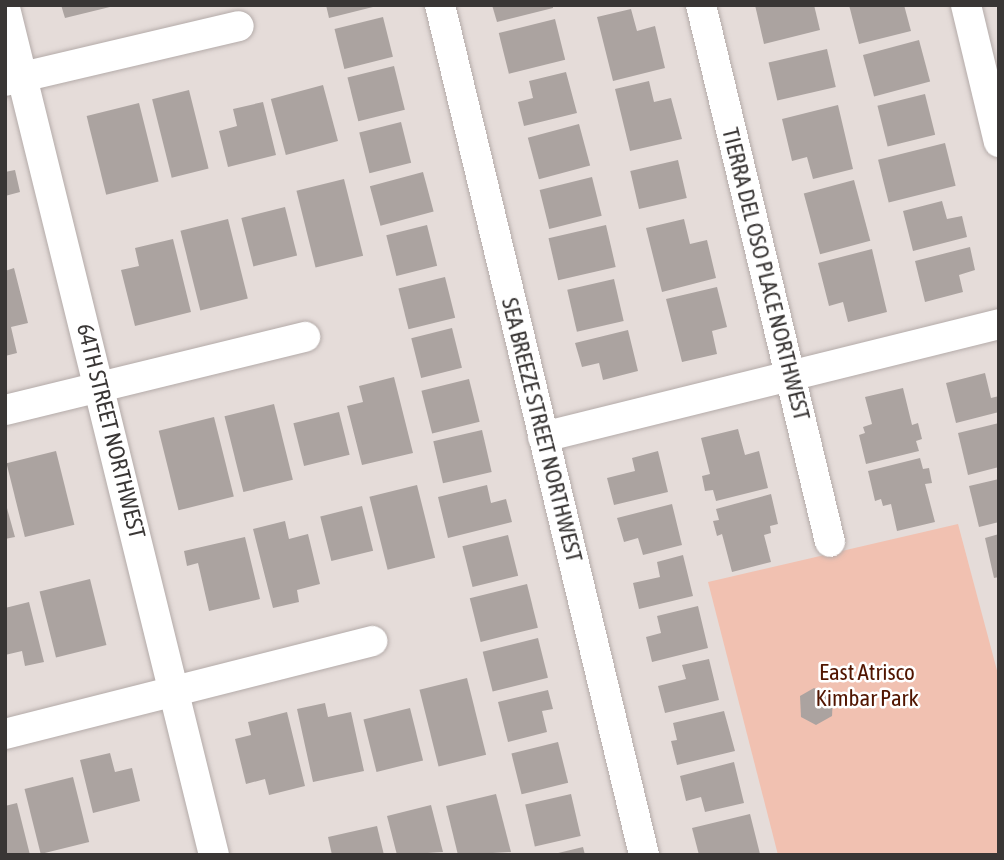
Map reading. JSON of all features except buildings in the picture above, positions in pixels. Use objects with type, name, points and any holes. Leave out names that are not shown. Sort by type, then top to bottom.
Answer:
[{"type":"street","name":"SEA BREEZE STREET NORTHWEST","points":[[440,5],[644,855]]},
{"type":"street","name":"TIERRA DEL OSO PLACE NORTHWEST","points":[[701,5],[830,542]]},
{"type":"street","points":[[966,5],[999,142]]},
{"type":"street","name":"64TH STREET NORTHWEST","points":[[5,8],[14,79],[101,386],[214,855]]},
{"type":"street","points":[[14,79],[239,26]]},
{"type":"street","points":[[544,437],[999,324]]},
{"type":"street","points":[[5,410],[306,337]]},
{"type":"street","points":[[5,734],[372,641]]},
{"type":"green space","name":"East Atrisco Kimbar Park","points":[[958,524],[999,678],[999,855],[778,855],[708,582]]}]
